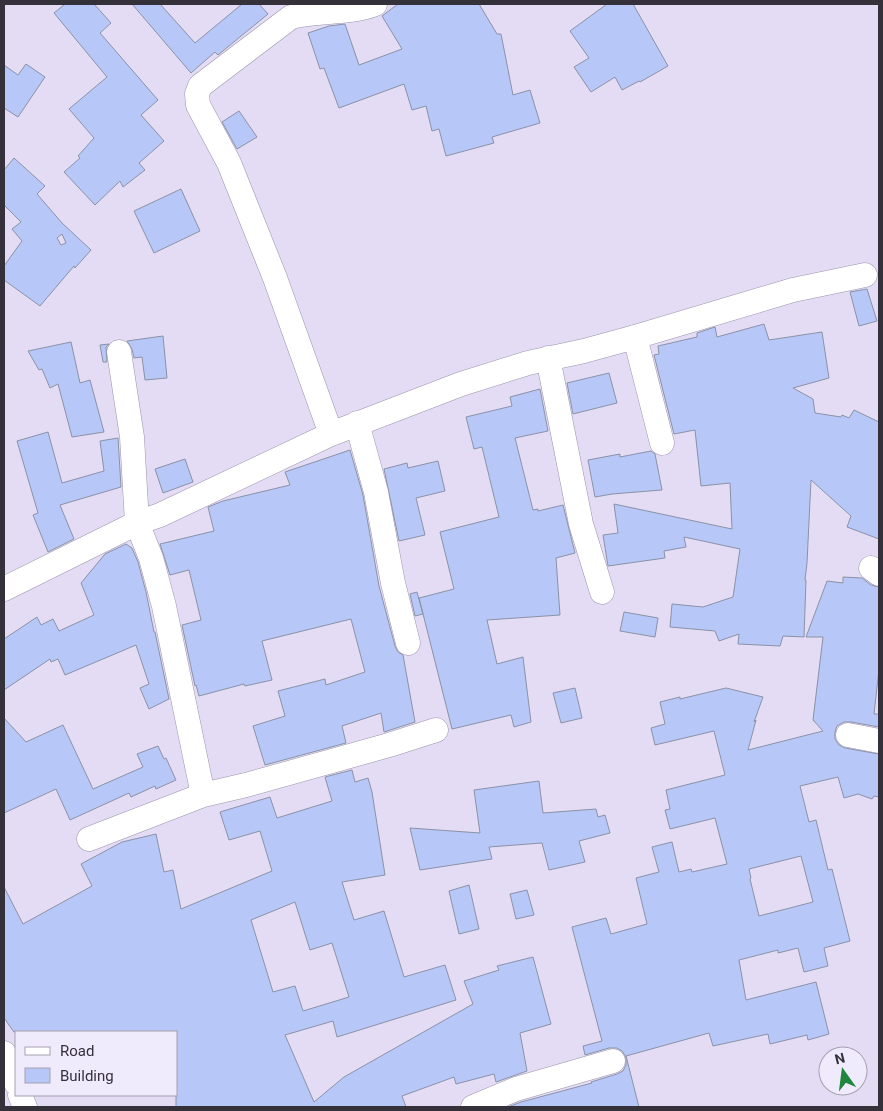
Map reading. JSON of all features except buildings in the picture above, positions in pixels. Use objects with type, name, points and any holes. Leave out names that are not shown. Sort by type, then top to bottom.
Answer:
[{"type":"street","points":[[331,434],[275,278],[229,163],[198,105],[196,94],[200,86],[291,17],[303,14],[366,8],[375,4]]},
{"type":"street","points":[[4,589],[137,523],[160,515],[331,434],[461,384],[548,358],[584,351],[635,337],[793,290],[865,275]]},
{"type":"street","points":[[635,337],[662,442]]},
{"type":"street","points":[[119,352],[132,437],[137,523],[152,558],[164,606],[203,795]]},
{"type":"street","points":[[548,358],[580,524],[602,592]]},
{"type":"street","points":[[356,423],[376,492],[393,583],[408,643]]},
{"type":"street","points":[[89,839],[203,795],[246,786],[436,730]]},
{"type":"street","points":[[848,735],[879,740]]},
{"type":"street","points":[[4,1053],[15,1080]]},
{"type":"street","points":[[473,1107],[516,1089],[613,1061]]}]
